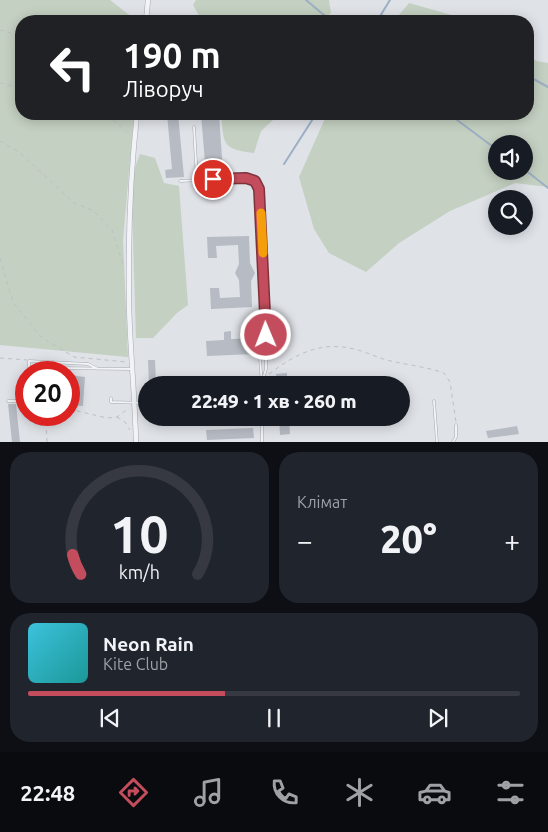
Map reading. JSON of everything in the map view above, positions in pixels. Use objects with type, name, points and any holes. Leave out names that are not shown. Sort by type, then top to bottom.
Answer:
[{"type":"street","points":[[147,15],[148,0]]},
{"type":"street","points":[[136,120],[129,231],[136,440]]},
{"type":"lane","points":[[194,127],[197,180]]},
{"type":"lane","points":[[180,181],[246,178],[255,181],[259,189],[266,312],[266,369],[263,376]]},
{"type":"lane","points":[[261,376],[257,317],[261,313],[266,312]]},
{"type":"lane","points":[[80,364],[88,364],[98,369]]},
{"type":"lane","points":[[80,369],[133,369]]},
{"type":"lane","points":[[111,398],[111,402],[138,404]]},
{"type":"lane","points":[[8,401],[15,401]]},
{"type":"lane","points":[[434,401],[437,442]]},
{"type":"lane","points":[[453,442],[456,437],[456,425]]},
{"type":"lane","points":[[262,426],[262,442]]},
{"type":"path","points":[[0,30],[15,34]]},
{"type":"path","points":[[0,83],[15,87]]},
{"type":"path","points":[[112,120],[134,140]]},
{"type":"path","points":[[0,141],[19,152],[74,203],[94,211],[112,230],[116,238],[122,265],[129,270]]},
{"type":"path","points":[[0,258],[13,302],[41,337],[74,357],[132,362]]},
{"type":"path","points":[[267,376],[288,359],[306,351],[332,345],[358,350],[388,361],[444,373],[450,382],[456,425]]},
{"type":"path","points":[[0,358],[29,361]]},
{"type":"path","points":[[117,417],[135,404]]},
{"type":"path","points":[[80,412],[97,417],[117,417],[125,422],[136,440]]},
{"type":"path","points":[[46,426],[47,442]]},
{"type":"green space","points":[[0,0],[110,0],[129,15],[15,15],[15,120],[133,120],[123,240],[128,357],[0,345]]},
{"type":"green space","points":[[196,0],[329,0],[331,13],[329,15],[199,15],[193,5]]},
{"type":"green space","points":[[409,3],[452,15],[399,15]]},
{"type":"green space","points":[[534,59],[548,63],[548,187],[515,183],[499,190],[488,190],[488,195],[450,211],[399,243],[366,272],[329,253],[314,229],[299,177],[324,120],[534,120]]},
{"type":"green space","points":[[222,120],[273,120],[261,131],[254,153],[230,147],[226,143]]},
{"type":"green space","points":[[140,154],[155,158],[164,183],[179,186],[188,305],[177,313],[153,338],[136,338],[132,205],[133,173]]},
{"type":"building","points":[[168,120],[179,120],[184,177],[166,178],[165,170],[172,169]]},
{"type":"building","points":[[201,120],[219,120],[223,173],[206,175]]},
{"type":"building","points":[[249,236],[250,263],[255,273],[251,281],[252,307],[211,309],[210,288],[219,288],[220,298],[240,297],[239,280],[235,273],[239,264],[238,245],[216,246],[217,258],[208,258],[207,237]]},
{"type":"building","points":[[231,331],[231,339],[253,338],[254,354],[207,356],[206,341],[224,340],[224,332]]},
{"type":"building","points":[[148,360],[155,360],[156,376],[149,376]]},
{"type":"building","points":[[287,373],[287,376],[276,376],[276,374]]},
{"type":"building","points":[[80,376],[85,377],[83,406],[80,406]]},
{"type":"building","points":[[8,404],[15,404],[15,426],[18,426],[20,442],[12,442]]},
{"type":"building","points":[[279,426],[290,426],[290,434],[280,435]]},
{"type":"building","points":[[517,426],[519,434],[488,438],[486,431]]},
{"type":"building","points":[[253,428],[254,438],[207,440],[206,430]]},
{"type":"waterway","points":[[306,0],[324,15]]},
{"type":"waterway","points":[[381,15],[390,0]]},
{"type":"waterway","points":[[534,79],[548,87]]},
{"type":"waterway","points":[[284,164],[312,120]]},
{"type":"waterway","points":[[457,120],[488,143]]},
{"type":"waterway","points":[[533,176],[548,188]]},
{"type":"slow traffic","points":[[261,213],[263,253]]},
{"type":"route","points":[[213,179],[246,178],[255,181],[259,189],[266,335]]}]
